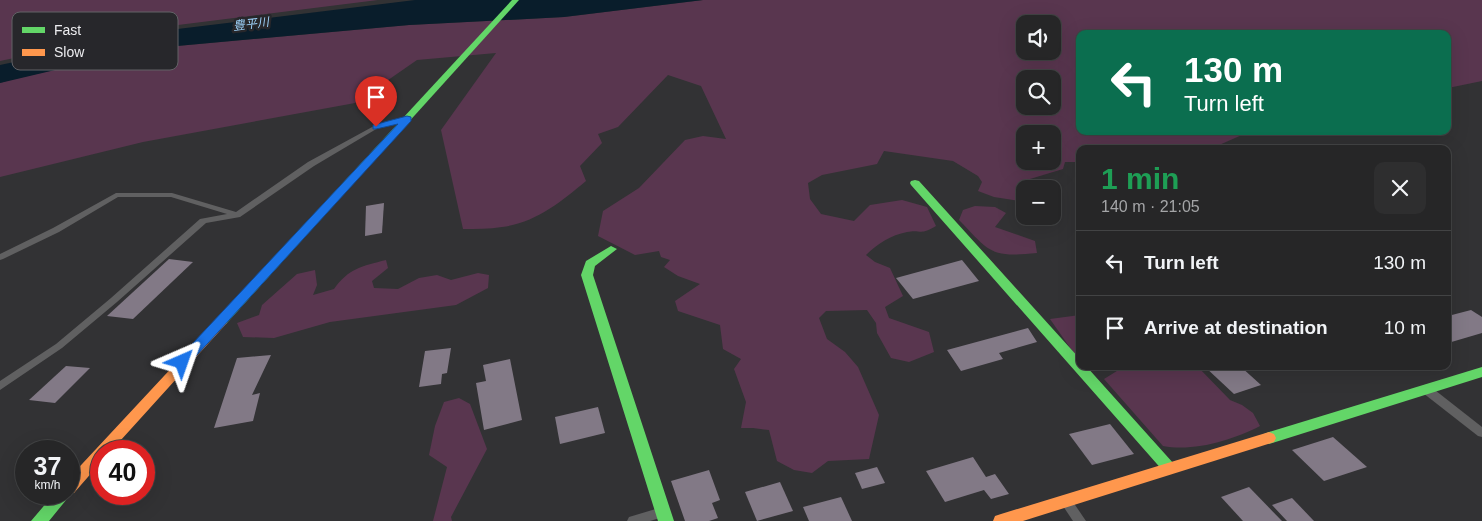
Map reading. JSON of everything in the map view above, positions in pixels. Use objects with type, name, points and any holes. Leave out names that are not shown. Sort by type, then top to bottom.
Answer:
[{"type":"street","points":[[113,440],[516,0]]},
{"type":"street","points":[[915,183],[1076,364]]},
{"type":"street","points":[[611,249],[590,264],[586,276],[665,516]]},
{"type":"street","points":[[1082,370],[1169,468]]},
{"type":"street","points":[[1002,521],[1482,372]]},
{"type":"street","points":[[80,476],[90,465]]},
{"type":"street","points":[[39,521],[53,505]]},
{"type":"lane","points":[[0,386],[59,346],[203,221],[237,215],[311,164],[368,131],[407,119]]},
{"type":"lane","points":[[0,257],[56,230],[116,195],[172,195],[237,215]]},
{"type":"lane","points":[[1426,389],[1482,433]]},
{"type":"lane","points":[[1066,501],[1080,521]]},
{"type":"lane","points":[[633,521],[665,516]]},
{"type":"shaded area","points":[[0,0],[378,0],[178,25],[178,12],[12,12],[12,58],[0,61]]},
{"type":"shaded area","points":[[703,0],[1482,0],[1482,81],[1451,87],[1451,30],[1076,30],[1076,135],[1242,135],[1219,145],[1076,145],[1076,162],[1065,162],[1061,170],[1061,125],[1016,125],[1016,170],[1060,170],[1030,179],[1033,180],[1016,180],[1016,201],[994,197],[978,191],[982,182],[978,176],[953,161],[884,151],[877,164],[822,175],[808,183],[810,199],[821,214],[854,221],[870,205],[902,200],[927,207],[936,226],[923,232],[912,231],[895,235],[866,255],[875,262],[890,268],[903,296],[885,307],[889,318],[929,332],[934,352],[909,362],[891,358],[877,333],[876,323],[867,310],[826,311],[819,318],[827,339],[845,352],[858,367],[879,415],[869,459],[828,461],[812,473],[794,470],[777,461],[769,430],[741,428],[746,402],[734,369],[741,359],[723,349],[720,325],[678,311],[675,301],[700,284],[678,276],[664,267],[670,260],[661,257],[659,251],[635,255],[598,236],[603,211],[639,188],[685,140],[703,136],[726,139],[701,86],[668,75],[618,127],[598,134],[602,143],[580,166],[586,181],[557,204],[536,216],[514,225],[497,228],[463,229],[441,130],[496,53],[417,60],[355,103],[143,142],[0,177],[0,83],[53,70],[178,70],[178,46],[409,25],[564,17]]},
{"type":"shaded area","points":[[975,206],[995,207],[1006,213],[995,227],[1035,241],[1037,253],[1000,253],[985,246],[959,220],[963,210]]},
{"type":"shaded area","points":[[386,260],[388,268],[372,281],[374,288],[398,289],[419,278],[437,275],[451,280],[478,273],[489,275],[488,288],[456,305],[330,322],[274,338],[243,337],[237,323],[259,315],[262,305],[297,274],[315,270],[317,285],[313,295],[334,289],[339,282],[356,269]]},
{"type":"shaded area","points":[[1076,316],[1076,356],[1050,319]]},
{"type":"shaded area","points":[[1119,370],[1201,370],[1230,400],[1242,405],[1253,413],[1260,426],[1213,444],[1187,447],[1163,446],[1104,379]]},
{"type":"shaded area","points":[[459,398],[470,404],[487,449],[451,517],[452,521],[433,521],[447,467],[429,455],[435,426],[444,402]]},
{"type":"water","name":"豊平川","points":[[415,0],[703,0],[564,17],[409,25],[178,46],[178,29]]},
{"type":"water","points":[[12,62],[12,70],[55,70],[0,83],[0,65]]},
{"type":"building","points":[[384,203],[382,233],[365,236],[366,206]]},
{"type":"building","points":[[169,259],[193,262],[133,319],[107,316]]},
{"type":"building","points":[[962,260],[979,281],[913,299],[896,278]]},
{"type":"building","points":[[1471,310],[1482,317],[1482,333],[1451,342],[1451,315]]},
{"type":"building","points":[[1028,328],[1037,342],[999,353],[1003,359],[961,371],[947,350]]},
{"type":"building","points":[[451,348],[447,373],[442,374],[441,384],[419,387],[425,351]]},
{"type":"building","points":[[271,355],[252,395],[260,393],[253,421],[214,428],[237,358]]},
{"type":"building","points":[[510,359],[522,420],[484,430],[476,383],[486,381],[483,365]]},
{"type":"building","points":[[66,366],[90,368],[55,403],[29,400]]},
{"type":"building","points":[[1208,370],[1244,370],[1261,385],[1234,394]]},
{"type":"building","points":[[598,407],[605,433],[560,444],[555,417]]},
{"type":"building","points":[[1110,424],[1134,454],[1092,465],[1069,434]]},
{"type":"building","points":[[1333,437],[1367,467],[1324,481],[1292,450]]},
{"type":"building","points":[[973,457],[986,477],[995,474],[1009,494],[991,499],[984,490],[945,502],[926,471]]},
{"type":"building","points":[[877,467],[885,483],[862,489],[855,473]]},
{"type":"building","points":[[709,470],[720,500],[712,503],[718,518],[709,521],[685,521],[671,481]]},
{"type":"building","points":[[780,482],[793,511],[757,521],[745,492]]},
{"type":"building","points":[[1249,487],[1282,521],[1243,521],[1221,497]]},
{"type":"building","points":[[841,497],[852,521],[809,521],[803,507]]},
{"type":"building","points":[[1292,498],[1314,521],[1287,521],[1272,505]]},
{"type":"traffic: fast","points":[[222,321],[516,0]]},
{"type":"traffic: fast","points":[[915,183],[1076,364]]},
{"type":"traffic: fast","points":[[611,249],[590,264],[587,275],[666,521]]},
{"type":"traffic: fast","points":[[1082,370],[1169,468]]},
{"type":"traffic: fast","points":[[1269,438],[1482,372]]},
{"type":"traffic: fast","points":[[39,521],[53,505]]},
{"type":"traffic: slow","points":[[112,440],[222,321]]},
{"type":"traffic: slow","points":[[1001,521],[1269,438]]},
{"type":"traffic: slow","points":[[80,476],[90,464]]},
{"type":"route","points":[[182,362],[407,119],[376,127]]}]
